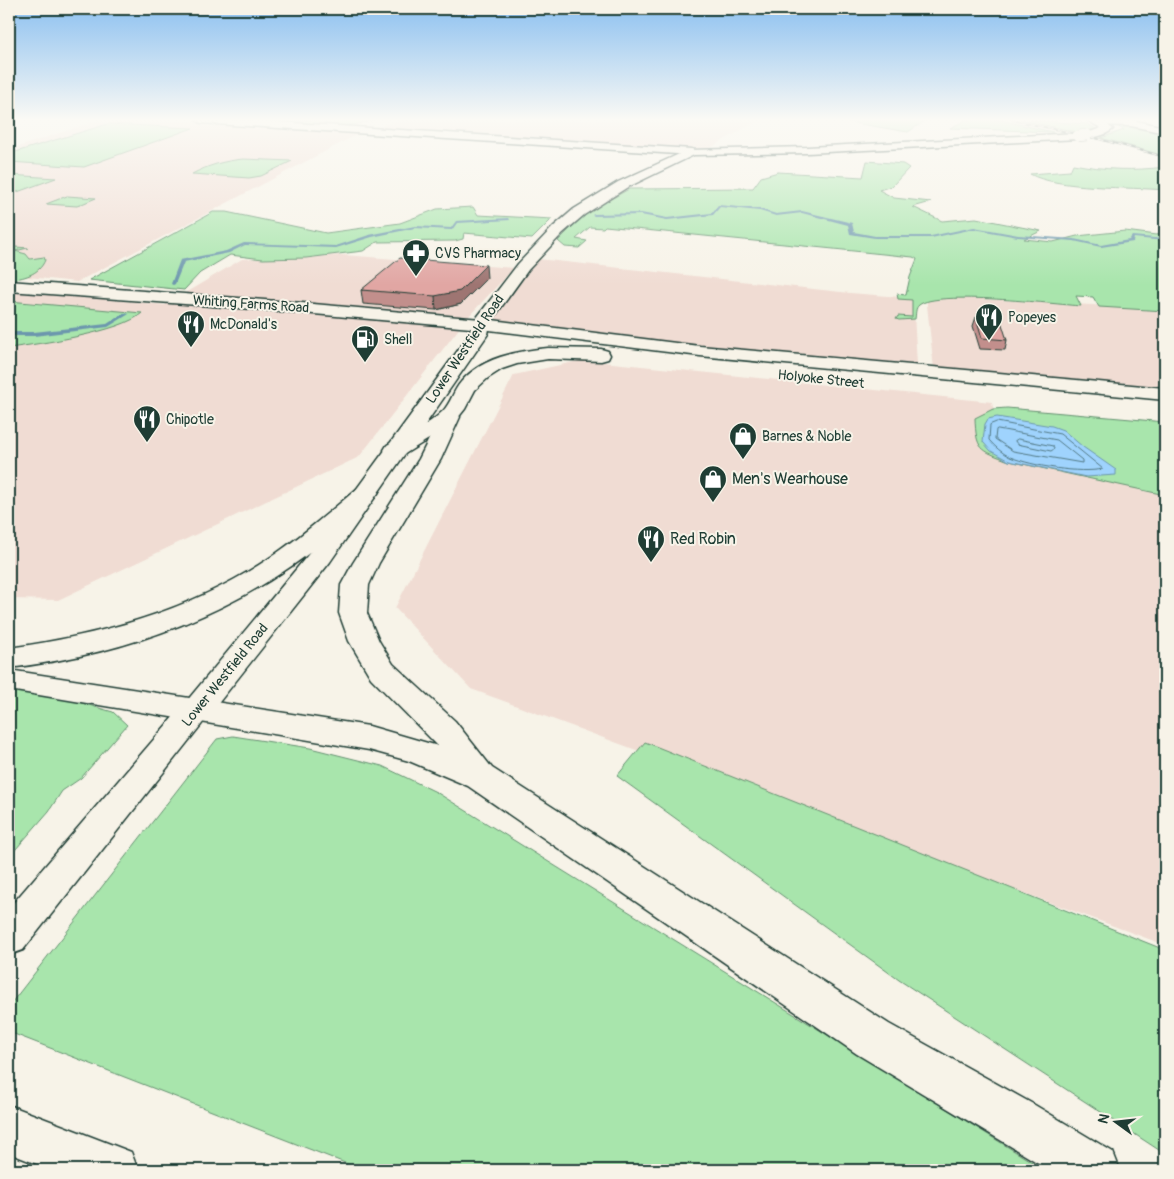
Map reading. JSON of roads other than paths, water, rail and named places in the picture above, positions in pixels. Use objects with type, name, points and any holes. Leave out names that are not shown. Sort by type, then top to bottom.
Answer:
[{"type":"main road","name":"Lower Westfield Road","points":[[9,936],[197,710],[321,556],[480,329],[503,292],[523,267],[558,230],[579,212],[643,175]]},
{"type":"main road","name":"Whiting Farms Road","points":[[15,287],[214,309],[480,329]]},
{"type":"main road","name":"Holyoke Street","points":[[480,329],[652,359],[779,375],[1165,410]]},
{"type":"main road","name":"Holyoke Street","points":[[480,329],[1165,394]]},
{"type":"main road","points":[[480,777],[443,728],[382,671],[364,641],[353,612],[355,585],[366,563],[430,459],[450,417],[468,387],[483,372],[521,357],[561,353],[652,359]]},
{"type":"main road","points":[[395,450],[450,417]]},
{"type":"main road","points":[[9,658],[59,650],[113,638],[156,624],[234,591],[276,566],[321,532],[366,493]]},
{"type":"main road","points":[[9,680],[369,738],[420,752],[480,777],[873,1039],[1095,1170]]},
{"type":"main road","points":[[9,1129],[113,1170]]},
{"type":"water","points":[[997,417],[1052,426],[1063,430],[1083,447],[1116,470],[1116,475],[1086,477],[1009,461],[991,451],[983,442],[985,424],[988,419]]},
{"type":"waterway","points":[[594,215],[641,214],[667,219],[713,214],[719,206],[760,210],[776,215],[802,212],[850,224],[852,233],[875,237],[931,237],[974,228],[1018,236],[1074,240],[1101,246],[1131,241],[1132,237],[1165,240]]},
{"type":"waterway","points":[[173,284],[182,261],[227,252],[244,244],[336,247],[371,236],[415,227],[452,229],[456,222],[509,219]]},
{"type":"waterway","points":[[9,334],[34,334],[108,325],[126,314]]},
{"type":"place","name":"CVS Pharmacy","points":[[416,277]]},
{"type":"place","name":"Popeyes","points":[[989,341]]},
{"type":"place","name":"McDonald's","points":[[191,348]]},
{"type":"place","name":"Shell","points":[[365,363]]},
{"type":"place","name":"Chipotle","points":[[147,443]]},
{"type":"place","name":"Barnes & Noble","points":[[743,460]]},
{"type":"place","name":"Men's Wearhouse","points":[[713,503]]},
{"type":"place","name":"Red Robin","points":[[651,563]]}]
